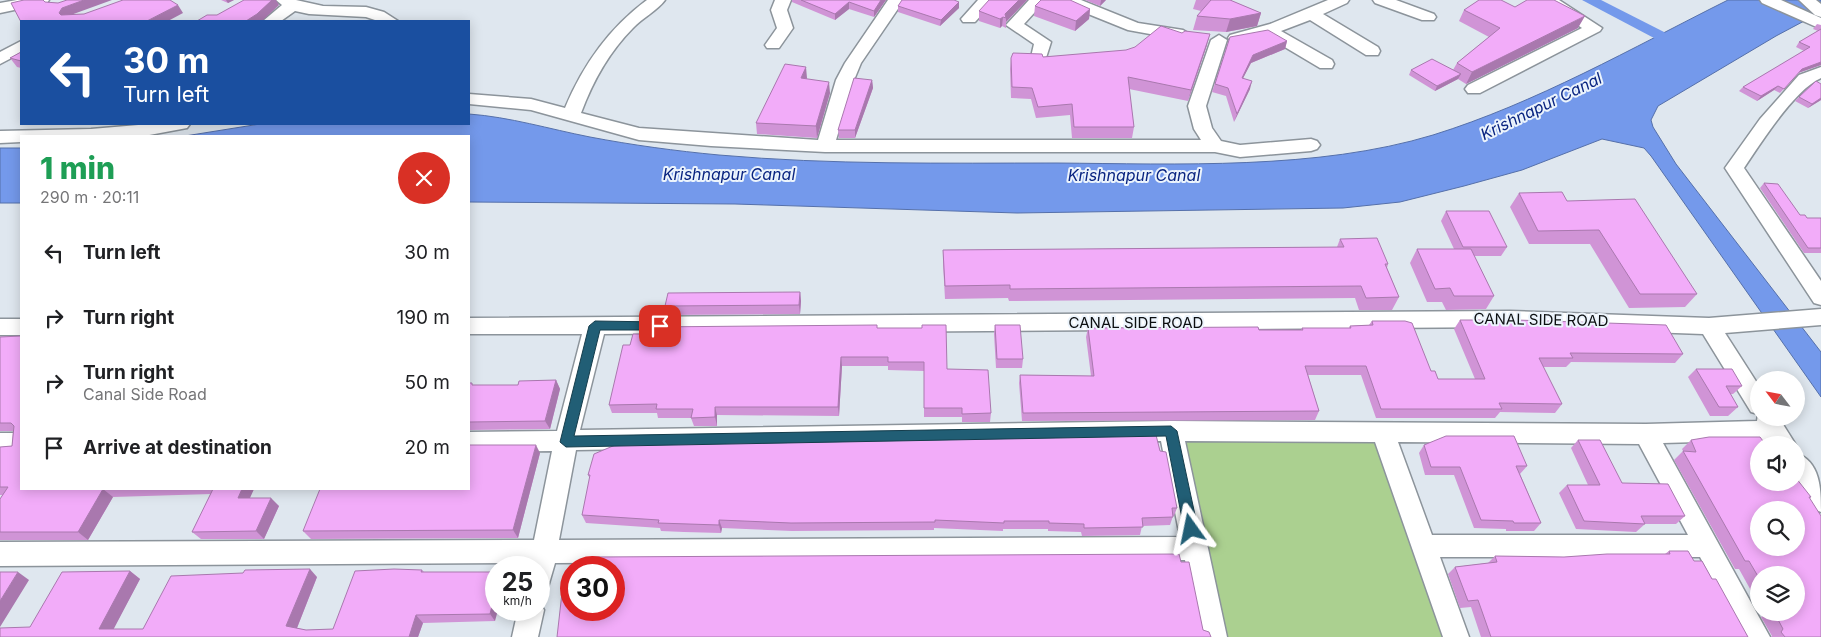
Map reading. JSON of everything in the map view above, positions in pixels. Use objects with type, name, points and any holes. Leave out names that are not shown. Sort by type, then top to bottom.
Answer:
[{"type":"street","points":[[0,8],[41,0]]},
{"type":"street","points":[[571,114],[584,82],[607,46],[630,20],[657,0]]},
{"type":"street","points":[[773,46],[785,28],[779,10],[783,0]]},
{"type":"street","points":[[825,146],[845,80],[853,64],[896,0]]},
{"type":"street","points":[[969,19],[986,0]]},
{"type":"street","points":[[1038,0],[1014,25],[1043,42],[1038,57]]},
{"type":"street","points":[[1067,0],[1134,27],[1219,40],[1250,36],[1324,5],[1372,51]]},
{"type":"street","points":[[1381,0],[1428,17]]},
{"type":"street","points":[[1474,89],[1594,28],[1548,0]]},
{"type":"street","points":[[1768,0],[1821,24]]},
{"type":"street","points":[[1807,0],[1821,12]]},
{"type":"street","points":[[272,20],[289,2],[319,8],[362,9],[376,12],[388,20]]},
{"type":"street","points":[[1267,30],[1326,64]]},
{"type":"street","points":[[1215,146],[1203,129],[1197,106],[1219,40]]},
{"type":"street","points":[[0,59],[20,47]]},
{"type":"street","points":[[1821,72],[1805,80],[1771,117],[1734,168],[1821,298]]},
{"type":"street","points":[[470,99],[531,105],[571,114],[639,134],[825,146],[1215,146],[1240,151],[1311,145]]},
{"type":"street","points":[[39,135],[51,125]]},
{"type":"street","points":[[120,135],[147,132],[177,125]]},
{"type":"street","points":[[0,136],[20,136]]},
{"type":"street","name":"CANAL SIDE ROAD","points":[[470,326],[1501,319],[1709,326],[1821,317]]},
{"type":"street","points":[[0,327],[20,326]]},
{"type":"street","points":[[544,556],[566,442],[595,326]]},
{"type":"street","points":[[1709,326],[1750,391]]},
{"type":"street","points":[[1171,431],[1214,637]]},
{"type":"street","points":[[470,442],[566,442],[1171,431],[1646,434],[1775,431]]},
{"type":"street","points":[[1383,432],[1456,637]]},
{"type":"street","points":[[1646,434],[1757,637]]},
{"type":"street","points":[[0,443],[20,443]]},
{"type":"street","points":[[1805,477],[1821,501]]},
{"type":"street","points":[[1423,546],[1706,546]]},
{"type":"street","points":[[0,554],[1195,548]]},
{"type":"street","points":[[525,637],[529,621]]},
{"type":"green space","points":[[1180,438],[1380,440],[1446,637],[1221,637]]},
{"type":"water","name":"Krishnapur Canal","points":[[1728,0],[1821,0],[1821,12],[1776,36],[1658,106],[1651,120],[1653,127],[1676,164],[1821,352],[1821,397],[1805,374],[1805,371],[1803,371],[1651,156],[1644,148],[1602,139],[1522,170],[1400,202],[1343,208],[1017,213],[735,204],[470,202],[470,135],[191,135],[254,125],[470,125],[470,114],[514,120],[590,137],[638,145],[761,158],[888,163],[1198,164],[1295,160],[1389,146],[1433,135],[1471,122],[1546,91]]},
{"type":"water","points":[[0,148],[20,148],[20,203],[0,203]]},
{"type":"building","points":[[24,0],[43,0],[45,2],[58,3],[67,0],[84,0],[62,8],[59,13],[61,15],[84,14],[123,0],[170,0],[178,5],[149,20],[20,20],[11,3]]},
{"type":"building","points":[[244,0],[272,0],[248,20],[199,20],[207,15],[217,15]]},
{"type":"building","points":[[801,0],[881,0],[874,11],[849,2],[835,14]]},
{"type":"building","points":[[902,0],[954,0],[959,2],[941,20],[898,6]]},
{"type":"building","points":[[989,0],[1019,0],[1005,14],[1006,18],[1000,19],[979,11]]},
{"type":"building","points":[[1041,0],[1070,0],[1090,9],[1076,21],[1035,6]]},
{"type":"building","points":[[1211,0],[1230,0],[1261,13],[1230,19],[1197,16]]},
{"type":"building","points":[[1479,0],[1501,0],[1515,7],[1527,0],[1554,0],[1585,16],[1472,72],[1457,63],[1500,28],[1464,10]]},
{"type":"building","points":[[1161,26],[1182,33],[1185,31],[1210,34],[1191,90],[1128,77],[1134,127],[1074,127],[1072,104],[1038,107],[1032,88],[1012,87],[1011,58],[1013,53],[1042,54],[1043,57],[1126,50],[1135,47]]},
{"type":"building","points":[[1821,29],[1821,62],[1802,69],[1784,89],[1778,86],[1761,96],[1743,87],[1810,47],[1799,42]]},
{"type":"building","points":[[1268,30],[1287,41],[1253,55],[1242,78],[1252,81],[1237,114],[1228,88],[1215,84],[1230,37]]},
{"type":"building","points":[[20,53],[20,61],[10,58]]},
{"type":"building","points":[[1432,59],[1461,74],[1437,86],[1411,70]]},
{"type":"building","points":[[785,64],[806,67],[801,78],[829,82],[816,126],[756,123]]},
{"type":"building","points":[[854,78],[872,80],[855,130],[838,130]]},
{"type":"building","points":[[1816,81],[1821,84],[1821,98],[1812,104],[1799,97]]},
{"type":"building","points":[[1764,183],[1778,184],[1800,215],[1805,215],[1807,218],[1821,218],[1821,248],[1808,248]]},
{"type":"building","points":[[1562,192],[1567,201],[1635,199],[1697,294],[1640,294],[1599,230],[1538,231],[1519,193]]},
{"type":"building","points":[[1446,211],[1489,211],[1507,247],[1463,247]]},
{"type":"building","points":[[1377,238],[1388,264],[1385,264],[1399,297],[1366,298],[1361,286],[1010,289],[1010,285],[945,286],[943,250],[1344,247],[1340,239]]},
{"type":"building","points":[[1417,249],[1471,249],[1494,296],[1454,296],[1450,288],[1435,289]]},
{"type":"building","points":[[800,292],[799,305],[665,306],[668,293]]},
{"type":"building","points":[[1460,320],[1666,325],[1683,354],[1570,353],[1573,358],[1539,358],[1562,404],[1499,403],[1502,409],[1381,409],[1366,366],[1305,366],[1319,411],[1023,413],[1020,375],[1094,376],[1088,328],[1258,327],[1259,330],[1303,330],[1302,328],[1351,328],[1350,326],[1373,325],[1372,321],[1405,321],[1412,323],[1431,371],[1435,371],[1438,379],[1485,379]]},
{"type":"building","points":[[877,325],[877,328],[922,328],[922,325],[946,325],[947,369],[988,370],[991,413],[962,414],[962,408],[924,408],[924,362],[888,362],[888,357],[841,357],[838,407],[715,407],[715,417],[691,418],[693,409],[656,409],[657,404],[609,405],[623,345],[630,345],[633,334],[645,334],[647,327]]},
{"type":"building","points":[[995,325],[1020,325],[1023,359],[997,359]]},
{"type":"building","points":[[20,336],[20,490],[102,490],[78,532],[0,532],[0,499],[8,487],[0,487],[0,447],[12,446],[14,426],[11,423],[0,423],[0,337]]},
{"type":"building","points":[[1696,369],[1732,369],[1742,386],[1726,386],[1738,407],[1719,407]]},
{"type":"building","points":[[556,380],[545,421],[470,422],[470,383],[472,385],[518,385],[519,381]]},
{"type":"building","points":[[1156,435],[1160,451],[1166,452],[1177,508],[1172,508],[1173,517],[1142,518],[1143,527],[1084,528],[1084,524],[1049,523],[1049,521],[1004,521],[1004,523],[935,520],[935,522],[791,523],[719,520],[719,525],[658,523],[659,520],[582,515],[590,475],[588,475],[594,454],[620,443]]},
{"type":"building","points":[[1446,436],[1514,436],[1527,466],[1516,466],[1541,523],[1481,520],[1460,467],[1431,467],[1424,445]]},
{"type":"building","points":[[1709,437],[1750,437],[1750,491],[1805,491],[1805,489],[1811,497],[1809,497],[1821,516],[1821,637],[1785,637],[1781,632],[1783,629],[1779,621],[1805,621],[1805,566],[1752,566],[1749,561],[1745,561],[1683,451],[1696,452],[1691,440]]},
{"type":"building","points":[[1578,440],[1600,440],[1622,483],[1668,484],[1685,516],[1641,516],[1645,524],[1584,521],[1567,485],[1600,485]]},
{"type":"building","points":[[470,445],[536,445],[513,530],[303,531],[320,490],[470,490]]},
{"type":"building","points":[[213,490],[242,490],[238,498],[271,498],[256,531],[192,532]]},
{"type":"building","points":[[1669,551],[1688,551],[1694,561],[1702,561],[1712,579],[1716,579],[1748,637],[1491,637],[1478,600],[1468,601],[1455,567],[1497,562],[1495,556],[1564,557],[1607,554],[1670,554]]},
{"type":"building","points":[[1179,554],[1181,562],[1189,562],[1203,630],[1209,632],[1211,637],[557,637],[560,610],[560,621],[625,621],[625,557]]},
{"type":"building","points":[[310,569],[286,626],[306,630],[333,629],[355,571],[394,569],[422,570],[421,572],[485,572],[485,614],[416,615],[409,637],[0,637],[0,628],[30,627],[62,572],[130,571],[99,629],[143,629],[171,576],[243,573],[245,570]]},
{"type":"building","points":[[0,572],[18,572],[0,601]]},
{"type":"waterway","points":[[1589,0],[1659,35]]},
{"type":"route","points":[[660,326],[595,326],[566,442],[1171,431],[1191,529]]}]
